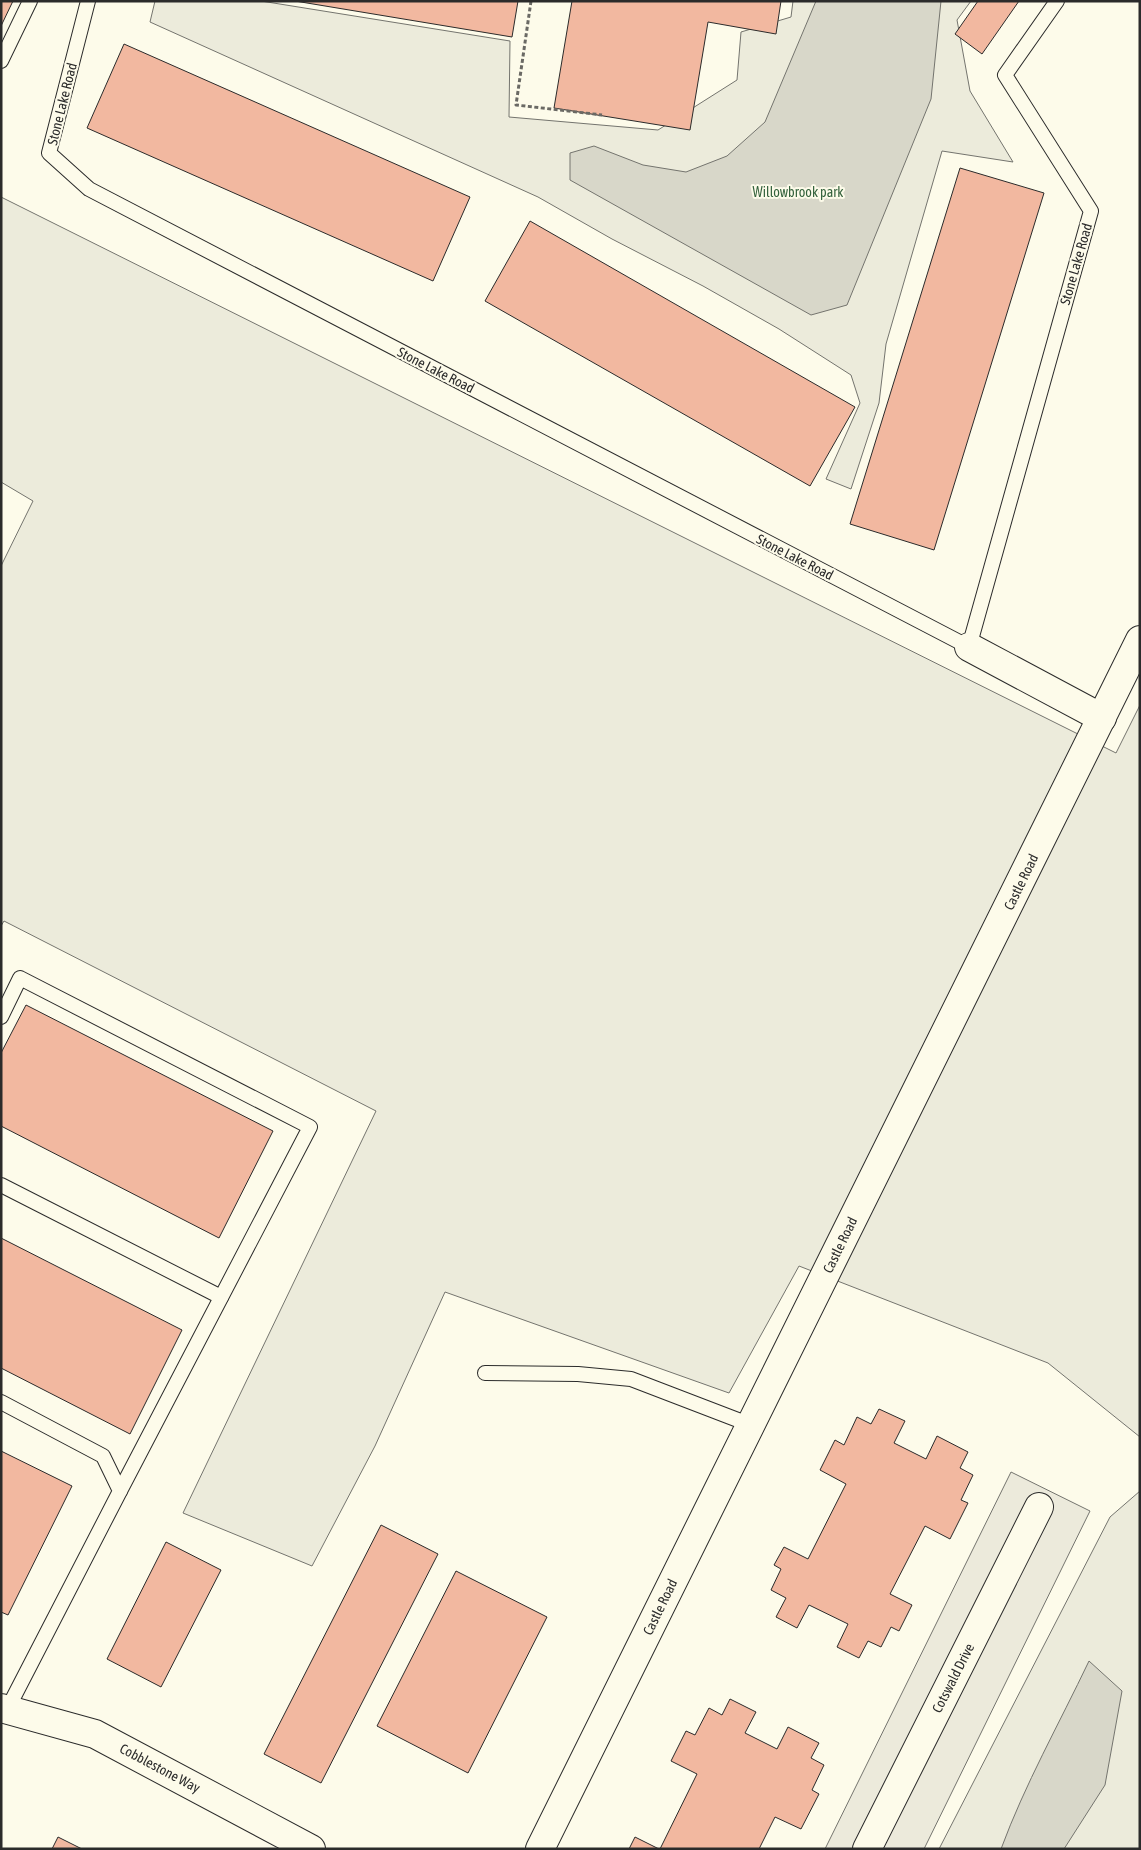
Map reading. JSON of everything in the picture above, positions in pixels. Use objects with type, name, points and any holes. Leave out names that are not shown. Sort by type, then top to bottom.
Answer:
[{"type":"street","name":"Castle Road","points":[[540,1849],[1140,640]]},
{"type":"street","name":"Stone Lake Road","points":[[969,647],[1102,718]]},
{"type":"street","name":"Cotswald Drive","points":[[866,1849],[1039,1507]]},
{"type":"street","name":"Cobblestone Way","points":[[4,1709],[95,1734],[311,1849]]},
{"type":"lane","points":[[1,61],[30,1]]},
{"type":"lane","name":"Stone Lake Road","points":[[88,1],[49,153],[89,189],[969,647],[1092,211],[1004,76],[1057,1]]},
{"type":"lane","points":[[1,1017],[20,978],[310,1126],[4,1709]]},
{"type":"lane","points":[[1,1185],[221,1297]]},
{"type":"lane","points":[[485,1373],[578,1374],[631,1379],[751,1425]]},
{"type":"lane","points":[[1,1402],[103,1456],[120,1491]]},
{"type":"path","points":[[531,1],[516,105],[602,115]]},
{"type":"green space","name":"Willowbrook park","points":[[155,1],[261,1],[510,41],[509,117],[658,130],[737,80],[741,32],[791,17],[793,1],[971,1],[957,20],[970,91],[1013,162],[942,151],[886,344],[879,403],[851,489],[826,479],[860,403],[851,375],[779,329],[538,197],[150,22]]},
{"type":"green space","points":[[1,197],[1116,753],[1140,705],[1140,1437],[1048,1363],[799,1266],[729,1393],[445,1292],[375,1446],[312,1566],[183,1513],[376,1111],[4,921],[1,926],[1,566],[33,501],[1,482]]},
{"type":"green space","points":[[1140,1491],[1140,1849],[939,1849],[1110,1517]]},
{"type":"shaded area","points":[[816,1],[941,1],[931,99],[847,305],[811,315],[570,180],[570,153],[594,146],[643,165],[686,172],[727,156],[765,122]]},
{"type":"shaded area","points":[[1011,1472],[1090,1511],[924,1849],[825,1849]]},
{"type":"shaded area","points":[[1089,1661],[1122,1691],[1105,1785],[1064,1849],[1001,1849],[1031,1778]]},
{"type":"building","points":[[1,1],[13,1],[1,26]]},
{"type":"building","points":[[295,1],[518,1],[512,37]]},
{"type":"building","points":[[572,1],[781,1],[776,34],[708,22],[690,130],[554,108]]},
{"type":"building","points":[[978,1],[1019,1],[982,54],[955,34]]},
{"type":"building","points":[[124,44],[470,197],[433,281],[87,128]]},
{"type":"building","points":[[960,168],[1044,193],[934,550],[850,524]]},
{"type":"building","points":[[530,221],[855,407],[810,486],[485,301]]},
{"type":"building","points":[[26,1005],[273,1131],[219,1238],[1,1126],[1,1053]]},
{"type":"building","points":[[1,1238],[182,1330],[130,1434],[1,1368]]},
{"type":"building","points":[[879,1409],[905,1421],[894,1443],[926,1459],[937,1436],[968,1452],[960,1468],[973,1475],[961,1500],[968,1503],[950,1539],[925,1526],[890,1594],[912,1605],[899,1631],[891,1627],[881,1647],[868,1641],[859,1658],[837,1647],[848,1624],[809,1605],[797,1628],[776,1617],[786,1598],[771,1590],[781,1569],[774,1565],[784,1547],[808,1559],[846,1484],[820,1470],[835,1440],[844,1445],[857,1417],[871,1424]]},
{"type":"building","points":[[1,1451],[72,1486],[8,1615],[1,1612]]},
{"type":"building","points":[[381,1525],[438,1554],[321,1783],[264,1754]]},
{"type":"building","points":[[166,1542],[221,1570],[161,1687],[107,1659]]},
{"type":"building","points":[[456,1571],[547,1617],[468,1773],[377,1726]]},
{"type":"building","points":[[730,1699],[756,1712],[745,1733],[777,1749],[788,1727],[819,1743],[811,1758],[824,1765],[812,1790],[819,1794],[801,1829],[775,1817],[759,1849],[660,1849],[697,1774],[671,1761],[686,1731],[695,1735],[709,1708],[722,1715]]},
{"type":"building","points":[[58,1837],[82,1849],[52,1849]]},
{"type":"building","points":[[635,1837],[659,1849],[629,1849]]}]
